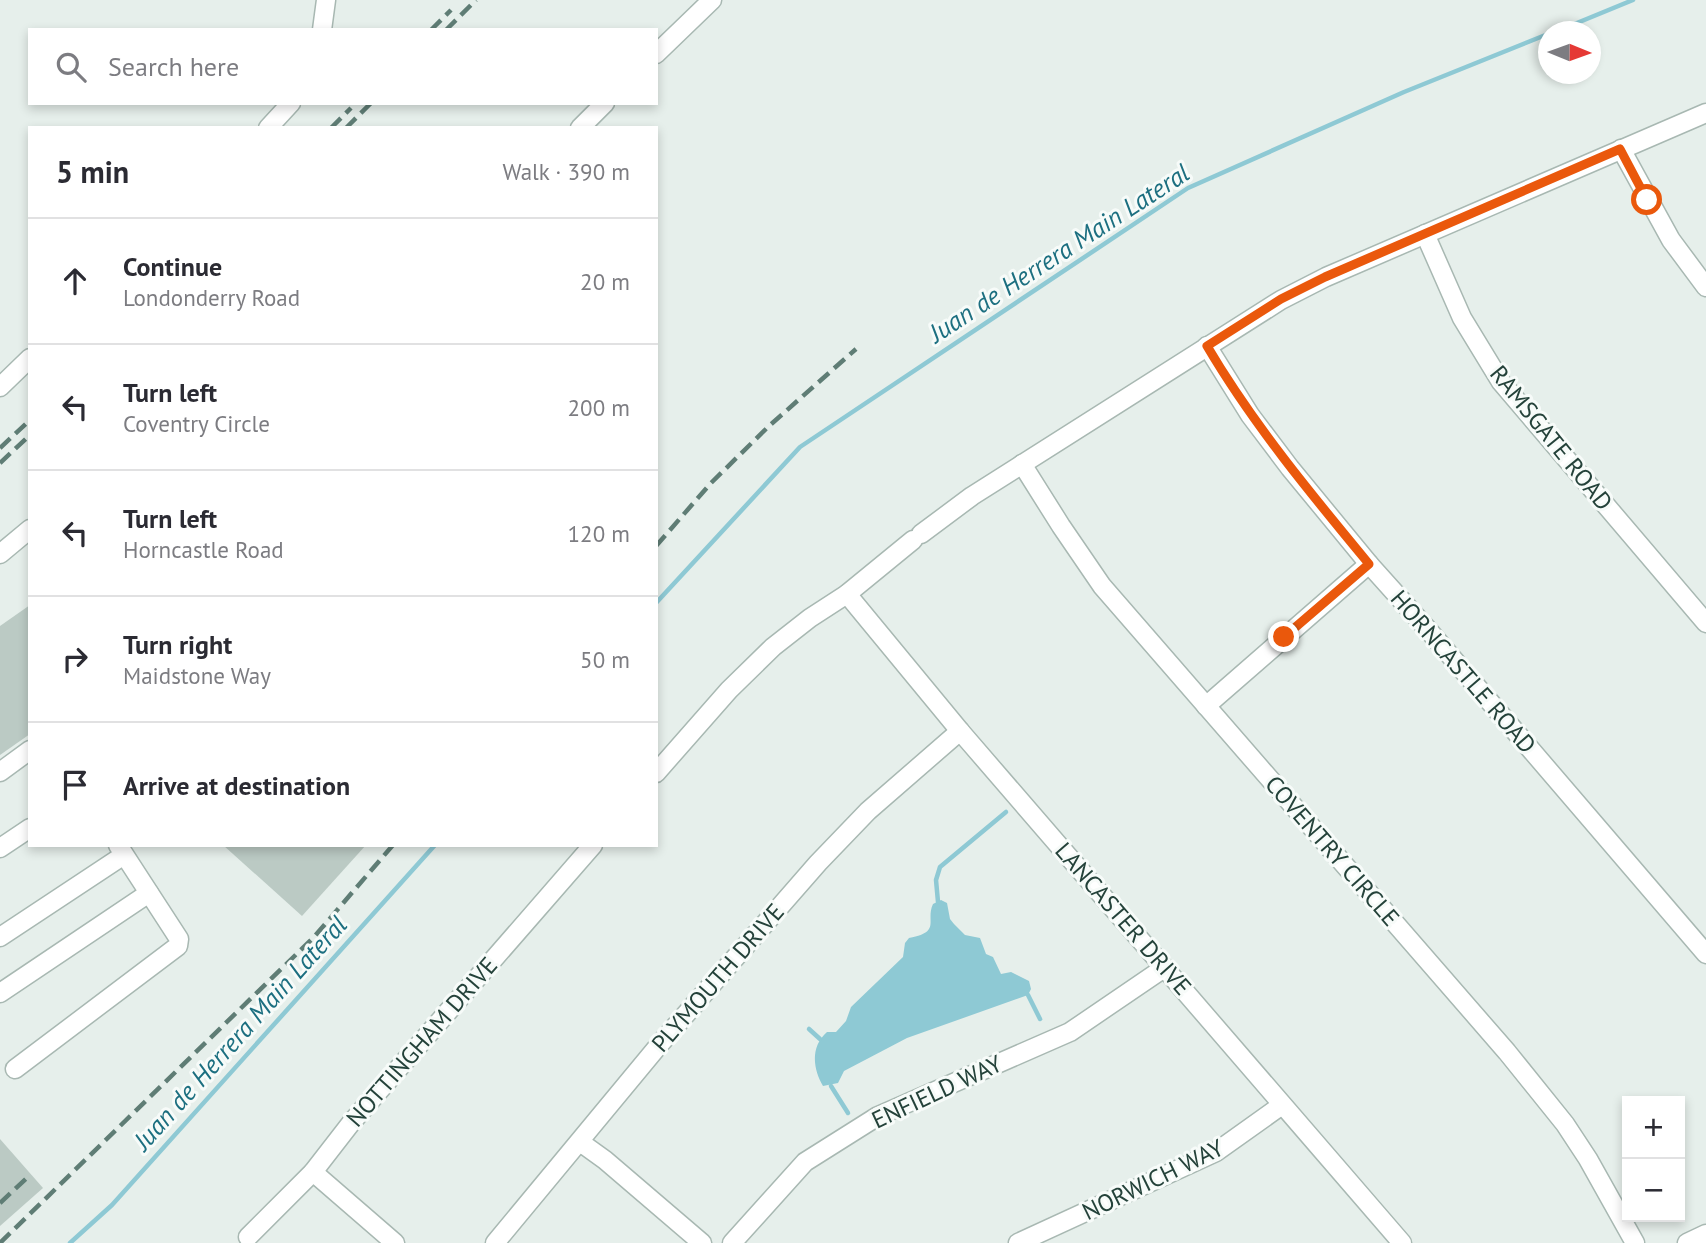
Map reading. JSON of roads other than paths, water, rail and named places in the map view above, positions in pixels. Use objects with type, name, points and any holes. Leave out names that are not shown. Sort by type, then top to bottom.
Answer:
[{"type":"street","points":[[322,28],[326,0]]},
{"type":"street","points":[[658,52],[712,0]]},
{"type":"street","points":[[270,126],[289,105]]},
{"type":"street","points":[[582,126],[603,105]]},
{"type":"street","points":[[658,771],[729,690],[774,647],[810,618],[847,594],[972,496],[1281,299],[1325,277],[1706,113]]},
{"type":"street","points":[[1620,149],[1671,240],[1706,287]]},
{"type":"street","name":"RAMSGATE ROAD","points":[[1425,234],[1462,318],[1501,382],[1706,623]]},
{"type":"street","name":"HORNCASTLE ROAD","points":[[1207,346],[1250,415],[1290,468],[1369,564],[1706,954]]},
{"type":"street","points":[[0,387],[28,360]]},
{"type":"street","name":"COVENTRY CIRCLE","points":[[1022,464],[1060,526],[1102,586],[1524,1073],[1565,1125],[1588,1159],[1635,1243]]},
{"type":"street","points":[[0,554],[28,531]]},
{"type":"street","points":[[1206,706],[1369,564]]},
{"type":"street","name":"LANCASTER DRIVE","points":[[847,594],[960,731],[1402,1243]]},
{"type":"street","name":"PLYMOUTH DRIVE","points":[[495,1243],[659,1045],[818,863],[868,811],[960,731]]},
{"type":"street","points":[[0,772],[28,751]]},
{"type":"street","points":[[0,848],[28,829]]},
{"type":"street","name":"NOTTINGHAM DRIVE","points":[[248,1237],[313,1172],[351,1123],[591,847]]},
{"type":"street","points":[[0,937],[121,850],[179,939],[178,946],[15,1069]]},
{"type":"street","points":[[0,993],[149,893]]},
{"type":"street","name":"ENFIELD WAY","points":[[732,1243],[805,1162],[878,1116],[1070,1032],[1164,968]]},
{"type":"street","name":"NORWICH WAY","points":[[1018,1243],[1216,1152],[1282,1105]]},
{"type":"street","points":[[580,1142],[702,1243]]},
{"type":"street","points":[[313,1172],[395,1243]]},
{"type":"street","points":[[1687,1243],[1706,1234]]},
{"type":"water","points":[[941,900],[947,903],[950,919],[965,935],[980,938],[986,954],[993,957],[1001,974],[1011,972],[1029,981],[1031,989],[1028,995],[907,1038],[844,1071],[838,1083],[823,1086],[815,1065],[818,1044],[827,1032],[836,1032],[846,1021],[851,1007],[903,957],[905,943],[909,938],[926,933],[933,904]]},
{"type":"waterway","name":"Juan de Herrera Main Lateral","points":[[1582,21],[1633,0]]},
{"type":"waterway","name":"Juan de Herrera Main Lateral","points":[[658,601],[800,447],[1188,188],[1404,92],[1538,38]]},
{"type":"waterway","points":[[938,902],[936,880],[940,867],[1006,812]]},
{"type":"waterway","name":"Juan de Herrera Main Lateral","points":[[70,1243],[112,1205],[433,847]]},
{"type":"waterway","points":[[1028,995],[1040,1019]]},
{"type":"waterway","points":[[809,1029],[820,1039]]},
{"type":"waterway","points":[[831,1086],[848,1113]]},
{"type":"railway","points":[[448,28],[476,0]]},
{"type":"railway","points":[[433,28],[451,10]]},
{"type":"railway","points":[[348,126],[369,105]]},
{"type":"railway","points":[[333,126],[351,108]]},
{"type":"railway","points":[[658,544],[711,483],[769,426],[856,349]]},
{"type":"railway","points":[[0,448],[28,422]]},
{"type":"railway","points":[[0,463],[28,437]]},
{"type":"railway","points":[[0,1243],[314,937],[391,847]]},
{"type":"railway","points":[[0,1203],[28,1177]]}]
